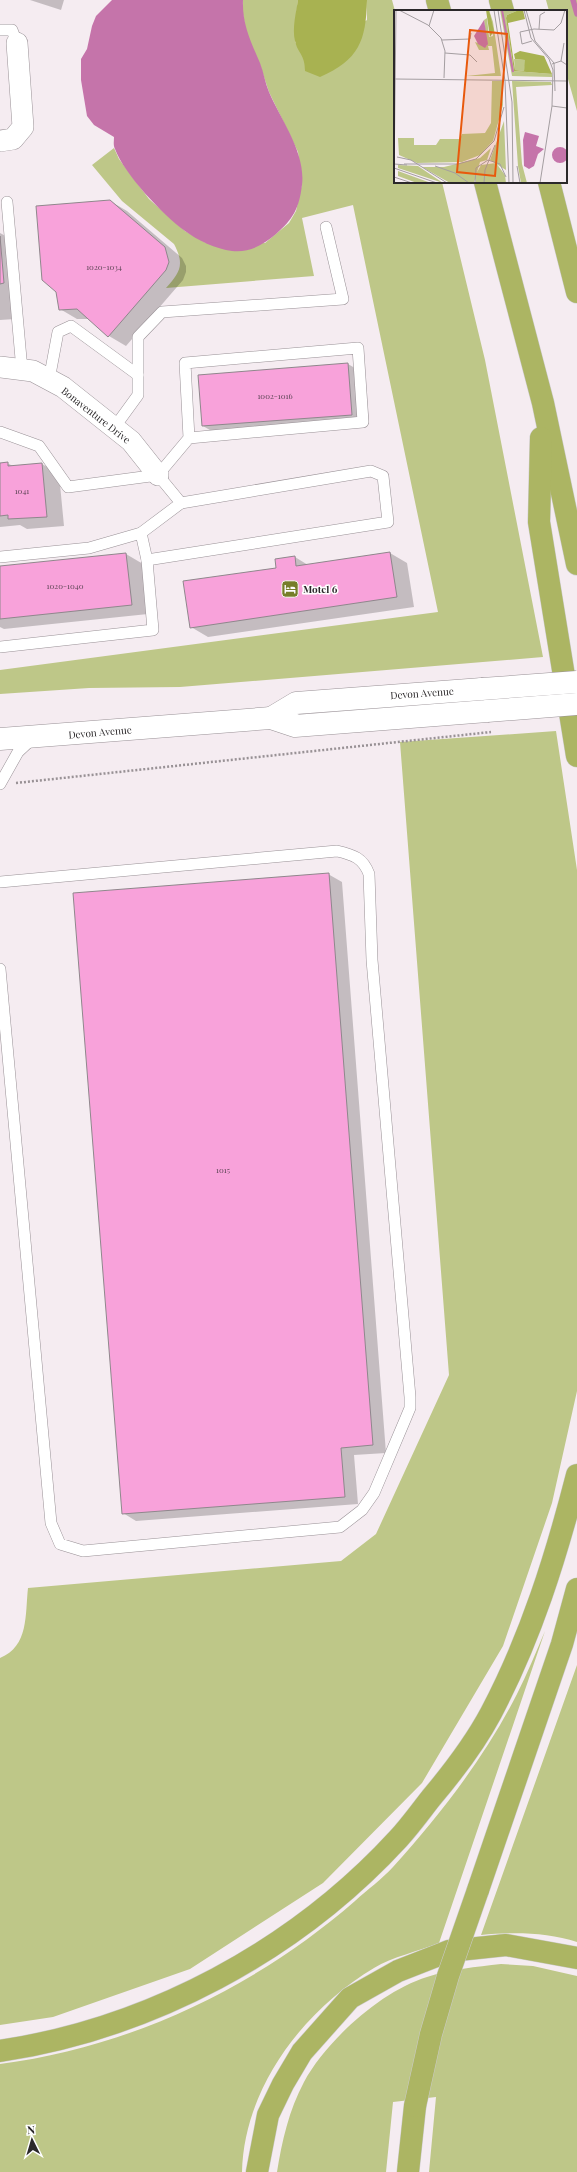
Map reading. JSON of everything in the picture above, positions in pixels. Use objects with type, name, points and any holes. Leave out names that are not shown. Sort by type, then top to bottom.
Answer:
[{"type":"highway","points":[[437,0],[440,10]]},
{"type":"highway","points":[[500,0],[503,10]]},
{"type":"highway","points":[[485,183],[542,403],[577,564]]},
{"type":"highway","points":[[549,183],[577,292]]},
{"type":"highway","points":[[542,403],[539,522],[577,756]]},
{"type":"highway","points":[[0,2051],[63,2038],[126,2018],[215,1980],[270,1948],[338,1897],[373,1865],[399,1838],[451,1773],[491,1714],[524,1645],[546,1586],[577,1474]]},
{"type":"highway","points":[[408,2172],[415,2106],[431,2034],[446,1984],[562,1644],[577,1589]]},
{"type":"highway","points":[[257,2172],[268,2115],[282,2084],[302,2052],[350,1998],[398,1971],[449,1951],[506,1946],[577,1958]]},
{"type":"main road","name":"Devon Avenue","points":[[271,718],[296,703],[577,682]]},
{"type":"main road","name":"Devon Avenue","points":[[0,740],[271,718],[295,726],[489,722],[577,704]]},
{"type":"street","points":[[0,141],[13,139],[22,127],[17,43]]},
{"type":"street","name":"Bonaventure Drive","points":[[0,367],[33,371],[63,387],[131,441],[158,475]]},
{"type":"lane","points":[[0,30],[12,30],[17,43]]},
{"type":"lane","points":[[7,202],[22,370]]},
{"type":"lane","points":[[114,428],[138,395],[138,338],[162,312],[343,299],[326,227]]},
{"type":"lane","points":[[49,380],[58,332],[72,326],[138,375]]},
{"type":"lane","points":[[0,432],[39,446],[68,487],[158,475],[190,438],[362,422],[358,348],[185,363],[190,438]]},
{"type":"lane","points":[[0,557],[89,548],[141,533],[180,503],[371,471],[383,476],[388,522],[147,560]]},
{"type":"lane","points":[[158,475],[180,503]]},
{"type":"lane","points":[[0,647],[153,630],[147,560],[141,533]]},
{"type":"lane","points":[[6,784],[18,752],[34,737]]},
{"type":"lane","points":[[0,882],[338,851],[355,855],[365,864],[369,874],[372,960],[410,1408],[374,1494],[362,1510],[340,1527],[83,1551],[60,1544],[51,1523],[0,969]]},
{"type":"path","points":[[6,784],[489,722]]},
{"type":"green space","points":[[243,0],[298,0],[295,24],[295,42],[305,59],[367,20],[367,0],[392,0],[395,10],[394,183],[442,183],[485,360],[543,657],[180,687],[89,688],[0,694],[0,670],[438,612],[353,205],[302,218],[314,276],[166,288],[178,273],[180,263],[174,244],[122,201],[92,165],[114,148],[119,159],[149,199],[185,231],[206,243],[265,243],[289,223],[296,211],[302,184],[298,152],[269,92],[260,65],[247,36],[242,9]]},
{"type":"green space","points":[[298,0],[367,0],[365,27],[358,48],[344,64],[320,77],[305,71],[303,57],[296,45],[294,26]]},
{"type":"green space","points":[[546,0],[577,0],[577,111],[567,76],[567,10],[549,10]]},
{"type":"green space","points":[[556,731],[577,870],[577,1391],[552,1503],[503,1646],[422,1783],[323,1883],[190,1969],[53,2017],[0,2025],[0,1658],[9,1653],[21,1638],[24,1629],[28,1588],[341,1561],[376,1534],[449,1375],[400,742]]},
{"type":"green space","points":[[545,1631],[439,1943],[397,1957],[374,1968],[348,1985],[324,2006],[302,2029],[282,2054],[266,2081],[254,2110],[245,2141],[242,2172],[0,2172],[0,2064],[49,2056],[97,2044],[144,2028],[189,2009],[233,1986],[276,1961],[316,1932],[355,1901],[389,1871],[428,1827],[461,1785],[491,1740],[521,1686]]},
{"type":"green space","points":[[577,1665],[577,1942],[554,1936],[529,1934],[505,1933],[481,1935]]},
{"type":"green space","points":[[501,1964],[533,1966],[577,1976],[577,2172],[429,2172],[436,2097],[393,2102],[386,2172],[277,2172],[287,2126],[294,2104],[304,2082],[326,2050],[356,2019],[391,1994],[409,1984],[427,1977],[454,1970]]},
{"type":"shaded area","points":[[112,0],[243,0],[244,17],[250,40],[269,92],[292,137],[300,161],[302,173],[301,193],[294,213],[282,229],[266,242],[244,251],[232,251],[207,244],[185,231],[166,215],[135,182],[114,148],[114,137],[94,125],[87,116],[81,80],[81,59],[87,49],[92,26],[96,16]]},
{"type":"building","points":[[110,200],[165,247],[169,262],[166,270],[108,337],[77,309],[59,310],[56,292],[42,280],[36,206]]},
{"type":"building","points":[[0,236],[4,283],[0,284]]},
{"type":"building","points":[[348,363],[352,415],[202,426],[198,375]]},
{"type":"building","points":[[8,462],[8,466],[42,463],[47,517],[8,519],[8,515],[0,516],[0,463]]},
{"type":"building","name":"Motel 6","points":[[390,552],[397,597],[190,628],[183,581],[276,568],[275,559],[295,556],[296,566]]},
{"type":"building","points":[[126,553],[132,605],[0,619],[0,566]]},
{"type":"building","points":[[329,873],[373,1445],[341,1448],[345,1497],[122,1514],[73,893]]},
{"type":"waterway","points":[[573,0],[577,14]]},
{"type":"place","name":"Motel 6","points":[[290,589]]}]
